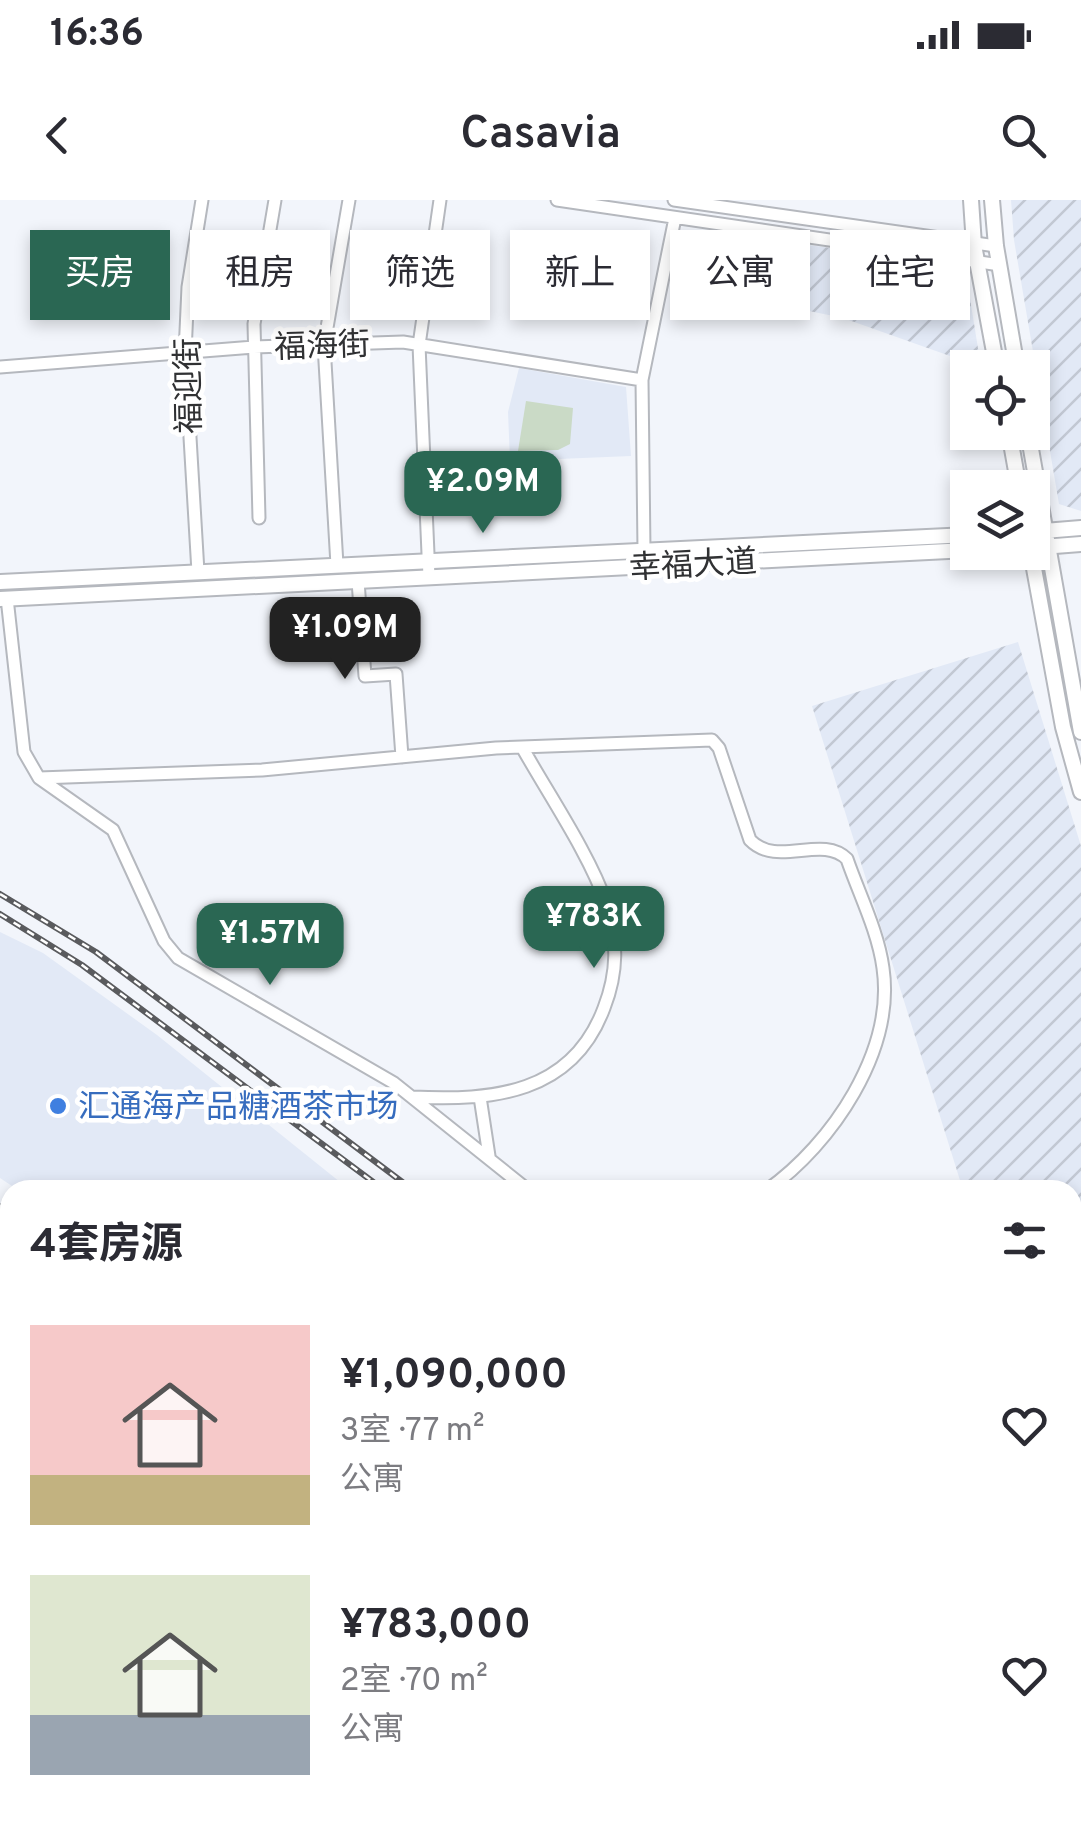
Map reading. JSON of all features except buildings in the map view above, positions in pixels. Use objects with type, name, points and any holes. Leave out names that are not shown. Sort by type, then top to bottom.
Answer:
[{"type":"main road","points":[[971,200],[974,246],[994,350]]},
{"type":"main road","points":[[992,200],[1014,350]]},
{"type":"main road","points":[[1050,538],[1081,528]]},
{"type":"main road","name":"幸福大道","points":[[4,599],[358,580],[429,569],[644,550],[950,536]]},
{"type":"main road","points":[[1050,543],[1081,544]]},
{"type":"main road","name":"幸福大道","points":[[0,582],[337,565],[429,569],[950,551]]},
{"type":"main road","points":[[1042,570],[1063,727],[1081,792]]},
{"type":"main road","points":[[1044,570],[1081,732]]},
{"type":"street","name":"福迎街","points":[[198,572],[185,353],[188,287],[202,200]]},
{"type":"street","points":[[259,518],[256,305],[275,200]]},
{"type":"street","points":[[337,565],[324,345],[349,200]]},
{"type":"street","points":[[429,569],[419,345],[440,200]]},
{"type":"street","points":[[557,200],[1000,265]]},
{"type":"street","points":[[674,200],[974,246],[996,246]]},
{"type":"street","points":[[644,550],[642,380],[675,218]]},
{"type":"street","name":"福海街","points":[[0,367],[254,348],[404,342],[642,380]]},
{"type":"street","points":[[358,580],[365,676],[396,674],[402,757]]},
{"type":"street","points":[[4,599],[24,752],[40,778],[113,830],[164,942],[178,958],[394,1083],[517,1180]]},
{"type":"street","points":[[40,778],[262,770],[522,747],[712,740],[750,840],[757,847],[778,852],[834,850],[847,859],[883,968],[879,1039],[868,1067],[840,1113],[780,1180]]},
{"type":"street","points":[[412,1097],[480,1097],[538,1082],[563,1070],[599,1023],[614,977],[615,937],[605,900],[522,747]]},
{"type":"street","points":[[480,1097],[489,1156]]},
{"type":"shaded area","points":[[1011,200],[1081,200],[1081,511],[1059,504],[1050,450],[1050,350],[1033,350]]},
{"type":"shaded area","points":[[810,245],[830,248],[830,315],[810,311]]},
{"type":"shaded area","points":[[970,298],[978,350],[950,350],[950,356],[849,320],[970,320]]},
{"type":"shaded area","points":[[519,368],[626,387],[631,456],[510,461],[508,412]]},
{"type":"shaded area","points":[[1018,642],[1081,846],[1081,1180],[960,1180],[812,706]]},
{"type":"shaded area","points":[[0,932],[43,953],[157,1035],[338,1180],[3,1180]]},
{"type":"green space","points":[[526,401],[573,408],[570,444],[558,450],[518,451]]},
{"type":"railway","points":[[0,894],[96,952],[400,1180]]},
{"type":"railway","points":[[0,914],[82,965],[371,1180]]},
{"type":"place","name":"汇通海产品糖酒茶市场","points":[[58,1106]]}]
